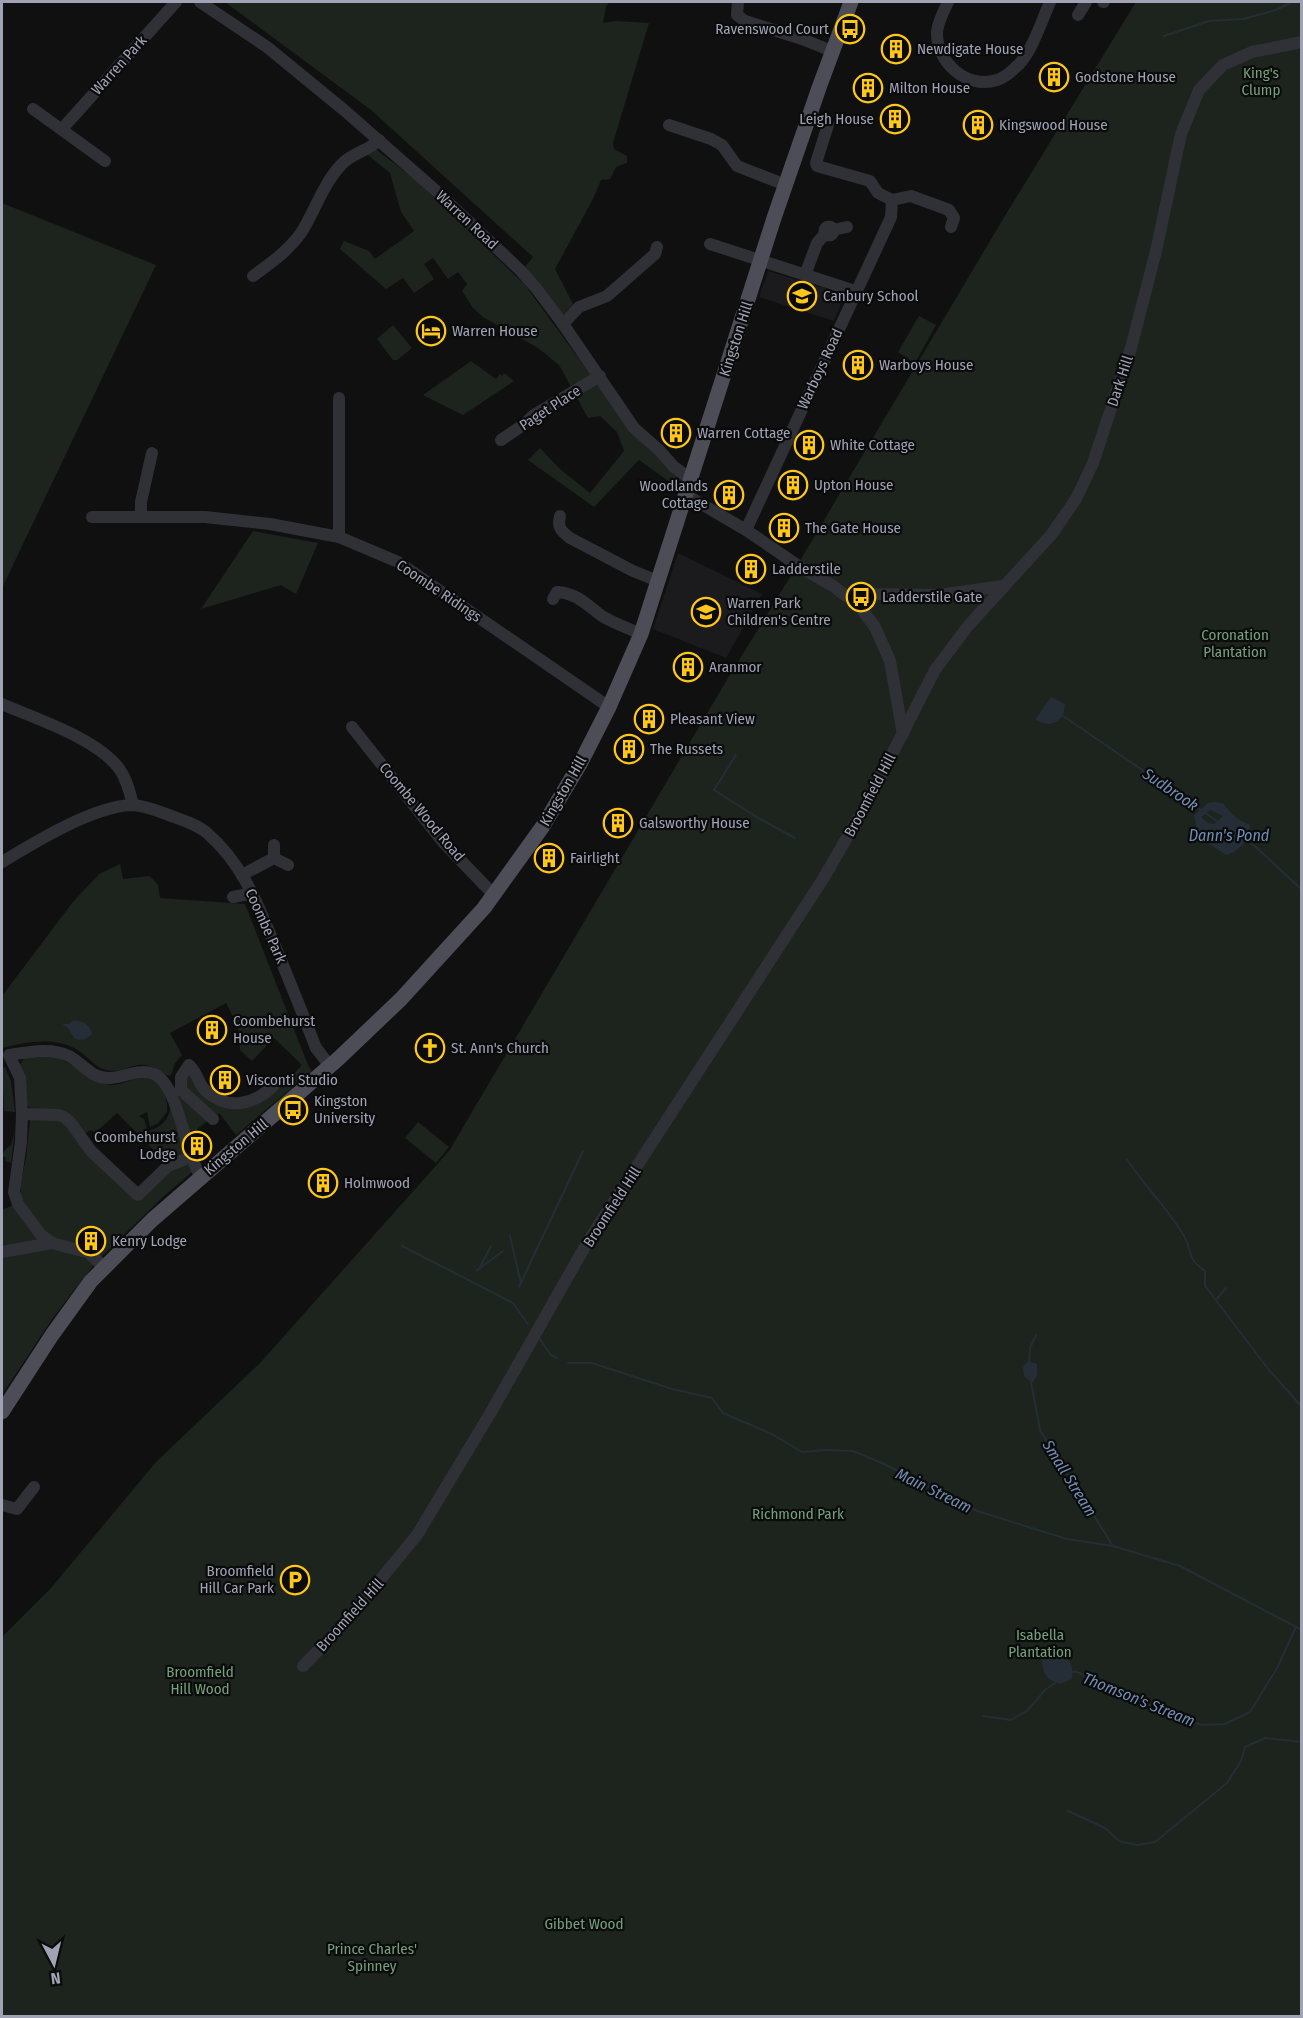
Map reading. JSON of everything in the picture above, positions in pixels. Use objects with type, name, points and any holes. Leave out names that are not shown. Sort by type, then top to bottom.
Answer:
[{"type":"main road","name":"Kingston Hill","points":[[2,1412],[82,1291],[159,1214],[359,1041],[464,932],[494,895],[543,826],[580,764],[609,707],[640,634],[760,261],[851,2]]},
{"type":"street","name":"Warren Park","points":[[62,129],[176,2]]},
{"type":"street","name":"Warren Road","points":[[200,2],[267,47],[379,140],[519,269],[563,324],[634,428],[674,467],[691,479]]},
{"type":"street","points":[[738,2],[732,16],[832,51]]},
{"type":"street","points":[[948,2],[937,32],[941,53],[947,63],[966,78],[983,81],[998,79],[1018,66],[1026,55],[1050,2]]},
{"type":"street","points":[[1078,15],[1086,2]]},
{"type":"street","name":"Dark Hill","points":[[903,734],[935,670],[968,626],[1051,535],[1076,499],[1093,463],[1131,348],[1156,251],[1181,134],[1199,90],[1223,65],[1252,52],[1302,42]]},
{"type":"street","points":[[33,110],[105,161]]},
{"type":"street","points":[[669,125],[711,139],[722,145],[737,166],[786,185]]},
{"type":"street","points":[[828,125],[817,166],[870,181],[878,193],[892,203],[911,196],[953,205],[954,218],[951,227]]},
{"type":"street","points":[[253,276],[287,251],[300,234],[328,181],[342,163],[373,147],[379,140]]},
{"type":"street","name":"Warboys Road","points":[[746,530],[891,217],[892,203]]},
{"type":"street","points":[[805,275],[817,243],[826,227],[847,227]]},
{"type":"street","points":[[710,244],[855,291]]},
{"type":"street","points":[[563,324],[579,307],[607,296],[655,254],[657,247]]},
{"type":"street","name":"Paget Place","points":[[501,440],[534,415],[600,376]]},
{"type":"street","points":[[339,398],[339,537]]},
{"type":"street","points":[[141,517],[141,502],[152,453]]},
{"type":"street","points":[[686,495],[746,530],[846,596],[862,594],[939,595],[1003,586]]},
{"type":"street","points":[[560,516],[558,524],[561,531],[570,538],[633,571],[658,581]]},
{"type":"street","name":"Coombe Ridings","points":[[92,517],[206,517],[270,524],[339,537],[398,562],[609,707]]},
{"type":"street","points":[[553,599],[557,592],[567,592],[581,599],[603,616],[640,634]]},
{"type":"street","points":[[851,596],[869,617],[885,647],[894,676],[903,734]]},
{"type":"street","points":[[2,704],[76,736],[101,750],[120,769],[134,805]]},
{"type":"street","name":"Coombe Wood Road","points":[[352,727],[443,842],[494,895]]},
{"type":"street","name":"Broomfield Hill","points":[[303,1666],[343,1625],[417,1535],[491,1412],[587,1244],[823,879],[867,803],[903,734]]},
{"type":"street","name":"Coombe Park","points":[[2,862],[51,833],[108,809],[134,805],[150,808],[206,831],[228,854],[253,893],[316,1047],[330,1066]]},
{"type":"street","points":[[274,845],[274,858]]},
{"type":"street","points":[[242,875],[274,858]]},
{"type":"street","points":[[274,858],[288,864]]},
{"type":"street","points":[[233,897],[253,893]]},
{"type":"street","points":[[52,1244],[41,1234],[18,1204],[14,1192],[21,1142],[20,1078],[5,1056],[53,1051],[68,1056],[96,1076],[109,1078],[145,1071],[163,1079],[177,1094],[213,1119]]},
{"type":"street","points":[[201,1177],[191,1157],[177,1094],[181,1077],[189,1065],[194,1069],[202,1087],[210,1094],[231,1104],[242,1104],[255,1100],[275,1084]]},
{"type":"street","points":[[22,1114],[64,1117],[91,1151],[138,1195],[168,1166],[191,1157]]},
{"type":"street","points":[[2,1252],[52,1244],[89,1252],[104,1268]]},
{"type":"street","points":[[2,1505],[17,1509],[34,1487]]},
{"type":"shaded area","name":"Canbury School","points":[[768,271],[845,294],[834,321],[759,297]]},
{"type":"shaded area","name":"Warren Park Children's Centre","points":[[678,553],[762,594],[726,658],[653,629]]},
{"type":"green space","points":[[225,2],[610,2],[606,6],[603,23],[616,21],[649,23],[613,143],[614,149],[627,156],[627,163],[616,167],[610,179],[601,180],[555,269],[573,304],[563,315],[525,267],[533,257],[371,110]]},
{"type":"green space","name":"Richmond Park","points":[[1136,2],[1301,2],[1301,2016],[2,2016],[2,1637],[51,1588],[156,1462],[260,1363],[449,1151],[722,688]]},
{"type":"green space","points":[[373,147],[417,181],[525,285],[631,430],[684,480],[681,490],[639,460],[594,507],[528,460],[540,448],[560,469],[590,493],[624,451],[617,432],[600,416],[588,418],[559,365],[538,348],[483,317],[473,308],[462,291],[467,284],[458,272],[448,279],[433,258],[424,264],[434,279],[414,293],[403,278],[386,289],[340,249],[344,241],[369,251],[375,259],[414,231],[401,212],[390,173],[363,151]]},
{"type":"green space","points":[[2,203],[156,265],[2,588]]},
{"type":"green space","points":[[919,316],[936,325],[915,363],[898,352]]},
{"type":"green space","points":[[393,325],[412,348],[397,360],[393,360],[377,339]]},
{"type":"green space","points":[[471,361],[496,379],[504,373],[514,381],[463,415],[423,395]]},
{"type":"green space","points":[[253,531],[318,543],[296,594],[281,585],[201,609]]},
{"type":"green space","points":[[120,864],[123,879],[150,876],[158,885],[160,898],[245,904],[312,1071],[236,1135],[220,1114],[217,1114],[197,1129],[198,1134],[189,1137],[178,1099],[182,1096],[188,1073],[226,1105],[277,1085],[280,1088],[302,1065],[274,1038],[252,1061],[240,1050],[238,1026],[226,1003],[170,1033],[182,1055],[175,1063],[171,1075],[168,1076],[146,1065],[110,1071],[102,1069],[79,1051],[61,1043],[31,1042],[2,1048],[2,996],[72,903],[99,874]]},
{"type":"green space","points":[[51,1055],[106,1084],[122,1084],[142,1077],[155,1081],[165,1094],[167,1112],[158,1123],[150,1127],[147,1112],[139,1116],[144,1119],[148,1131],[161,1125],[167,1119],[171,1105],[188,1155],[167,1163],[117,1113],[95,1133],[91,1130],[86,1133],[30,1108],[26,1104],[19,1067],[24,1058]]},
{"type":"green space","points":[[5,1067],[11,1081],[15,1112],[4,1111],[2,1069]]},
{"type":"green space","points":[[30,1120],[56,1120],[68,1126],[136,1197],[167,1169],[188,1162],[192,1172],[100,1258],[49,1237],[21,1203],[21,1182]]},
{"type":"green space","points":[[418,1122],[449,1147],[436,1163],[405,1138]]},
{"type":"green space","points":[[15,1131],[11,1163],[5,1161],[6,1158],[2,1156],[11,1145]]},
{"type":"green space","points":[[13,1205],[44,1242],[2,1247],[2,1210]]},
{"type":"green space","points":[[50,1247],[96,1262],[52,1319],[2,1395],[2,1254]]},
{"type":"water","points":[[1051,697],[1065,704],[1063,716],[1050,724],[1035,720]]},
{"type":"water","name":"Dann's Pond","points":[[1208,803],[1223,803],[1235,816],[1250,825],[1249,835],[1240,848],[1226,855],[1201,835],[1194,815]],"holes":[[[1210,810],[1223,816],[1214,824],[1208,823],[1201,817]]]},
{"type":"water","points":[[72,1021],[84,1023],[92,1034],[84,1039],[74,1038],[68,1028],[62,1024],[69,1024]]},
{"type":"water","points":[[1028,1361],[1037,1364],[1037,1376],[1032,1383],[1024,1376],[1023,1367]]},
{"type":"water","points":[[1046,1653],[1063,1656],[1070,1662],[1072,1679],[1061,1684],[1049,1678],[1044,1672],[1042,1663],[1042,1658]]},
{"type":"waterway","points":[[1164,36],[1209,21],[1243,19],[1276,10],[1292,2]]},
{"type":"waterway","name":"Sudbrook","points":[[1063,716],[1220,823]]},
{"type":"waterway","points":[[736,755],[714,790],[795,838]]},
{"type":"waterway","name":"Sudbrook","points":[[1244,839],[1255,846],[1302,890]]},
{"type":"waterway","points":[[519,1287],[583,1151]]},
{"type":"waterway","points":[[1127,1159],[1184,1236],[1194,1261],[1205,1271],[1205,1286],[1269,1370],[1302,1407]]},
{"type":"waterway","points":[[510,1236],[521,1283]]},
{"type":"waterway","points":[[402,1246],[513,1303],[528,1324]]},
{"type":"waterway","points":[[480,1267],[491,1246]]},
{"type":"waterway","points":[[476,1271],[503,1251]]},
{"type":"waterway","points":[[1216,1300],[1226,1288]]},
{"type":"waterway","name":"Small Stream","points":[[1029,1364],[1030,1348],[1036,1335]]},
{"type":"waterway","points":[[539,1338],[551,1355],[557,1358]]},
{"type":"waterway","name":"Main Stream","points":[[568,1363],[592,1363],[672,1389],[712,1398],[723,1413],[772,1434],[802,1452],[853,1451],[884,1464],[977,1511],[1067,1539],[1113,1546],[1180,1566],[1302,1630]]},
{"type":"waterway","name":"Small Stream","points":[[1031,1382],[1040,1430],[1113,1546]]},
{"type":"waterway","name":"Thomson's Stream","points":[[1073,1672],[1162,1711],[1202,1725],[1225,1724],[1250,1712],[1277,1668],[1296,1627]]},
{"type":"waterway","points":[[983,1716],[1011,1720],[1028,1710],[1045,1690],[1055,1683]]},
{"type":"waterway","points":[[1068,1811],[1105,1828],[1119,1841],[1137,1845],[1155,1842],[1227,1783],[1241,1761],[1245,1747],[1265,1738],[1302,1742]]},
{"type":"place","name":"Ravenswood Court","points":[[850,29]]},
{"type":"place","name":"Newdigate House","points":[[896,49]]},
{"type":"place","name":"Godstone House","points":[[1054,77]]},
{"type":"place","name":"Milton House","points":[[868,88]]},
{"type":"place","name":"Leigh House","points":[[895,119]]},
{"type":"place","name":"Kingswood House","points":[[978,125]]},
{"type":"place","name":"Canbury School","points":[[802,296]]},
{"type":"place","name":"Warren House","points":[[431,331]]},
{"type":"place","name":"Warboys House","points":[[858,365]]},
{"type":"place","name":"Warren Cottage","points":[[676,433]]},
{"type":"place","name":"White Cottage","points":[[809,445]]},
{"type":"place","name":"Upton House","points":[[793,485]]},
{"type":"place","name":"Woodlands Cottage","points":[[729,495]]},
{"type":"place","name":"The Gate House","points":[[784,528]]},
{"type":"place","name":"Ladderstile","points":[[751,569]]},
{"type":"place","name":"Ladderstile Gate","points":[[861,597]]},
{"type":"place","name":"Warren Park Children's Centre","points":[[706,612]]},
{"type":"place","name":"Aranmor","points":[[688,667]]},
{"type":"place","name":"Pleasant View","points":[[649,719]]},
{"type":"place","name":"The Russets","points":[[629,749]]},
{"type":"place","name":"Galsworthy House","points":[[618,823]]},
{"type":"place","name":"Fairlight","points":[[549,858]]},
{"type":"place","name":"Coombehurst House","points":[[212,1030]]},
{"type":"place","name":"St. Ann's Church","points":[[430,1048]]},
{"type":"place","name":"Visconti Studio","points":[[225,1080]]},
{"type":"place","name":"Kingston University","points":[[293,1110]]},
{"type":"place","name":"Coombehurst Lodge","points":[[197,1146]]},
{"type":"place","name":"Holmwood","points":[[323,1183]]},
{"type":"place","name":"Kenry Lodge","points":[[91,1241]]},
{"type":"place","name":"Broomfield Hill Car Park","points":[[295,1580]]},
{"type":"park label","name":"King's Clump","points":[[1261,82]]},
{"type":"park label","name":"Coronation Plantation","points":[[1235,644]]},
{"type":"park label","name":"Isabella Plantation","points":[[1040,1644]]},
{"type":"park label","name":"Broomfield Hill Wood","points":[[200,1680]]},
{"type":"park label","name":"Gibbet Wood","points":[[584,1924]]},
{"type":"park label","name":"Prince Charles' Spinney","points":[[372,1958]]}]
